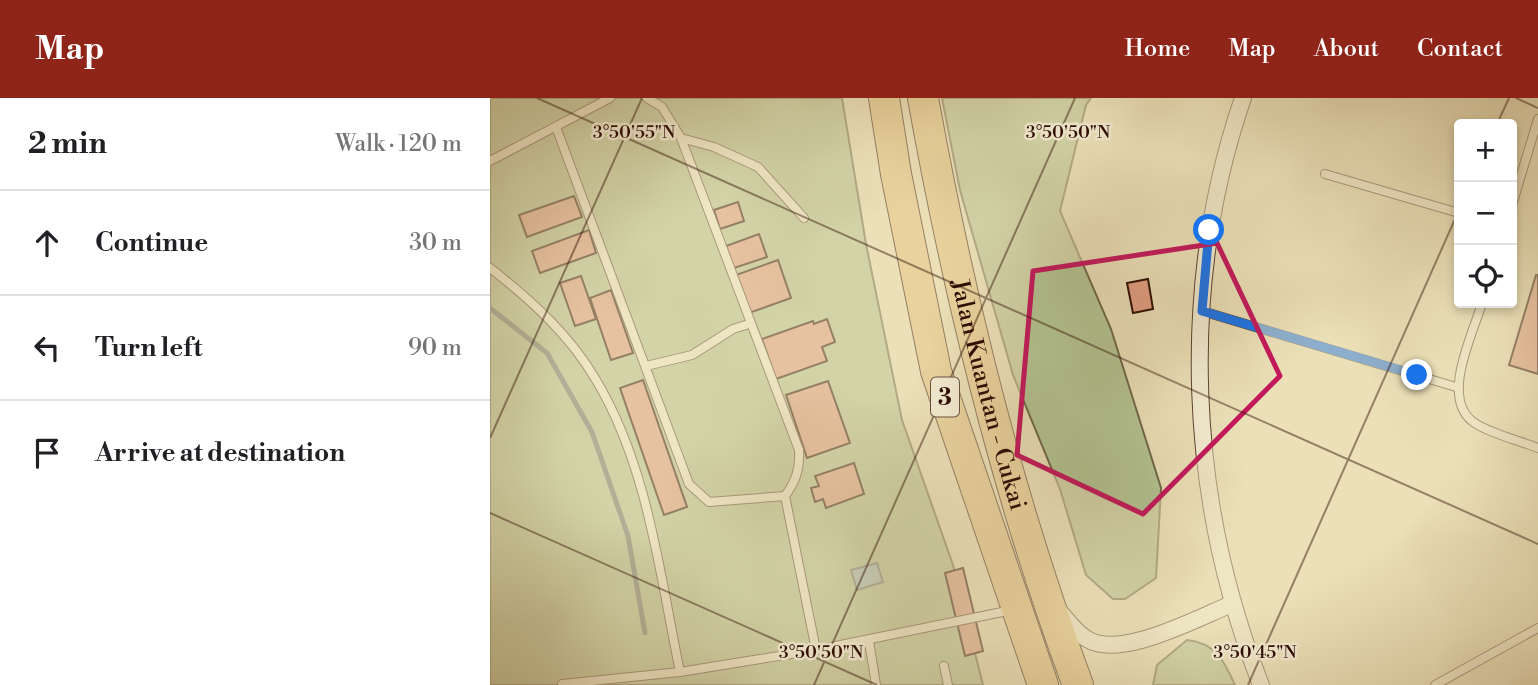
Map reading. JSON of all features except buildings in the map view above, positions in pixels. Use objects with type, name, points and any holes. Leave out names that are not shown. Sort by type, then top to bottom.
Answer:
[{"type":"highway","name":"Jalan Kuantan - Cukai","points":[[884,98],[896,174],[936,371],[1043,685]]},
{"type":"highway","name":"Jalan Kuantan - Cukai","points":[[923,98],[974,351],[1044,594],[1078,685]]},
{"type":"street","points":[[1243,98],[1209,230],[1199,377],[1212,513],[1232,604],[1261,685]]},
{"type":"street","points":[[1044,594],[1077,632],[1087,640],[1105,647],[1129,645],[1232,604]]},
{"type":"lane","points":[[556,127],[689,484],[709,502],[785,496],[794,485],[800,466],[799,450],[749,324],[681,138],[662,107],[647,98]]},
{"type":"lane","points":[[490,161],[604,99]]},
{"type":"lane","points":[[1517,188],[1538,119]]},
{"type":"lane","points":[[681,138],[714,147],[758,167],[804,218]]},
{"type":"lane","points":[[1325,174],[1454,212]]},
{"type":"lane","points":[[490,268],[522,293],[564,334],[597,381],[625,443],[648,518],[680,672]]},
{"type":"lane","points":[[1480,308],[1456,387],[1461,405],[1472,422],[1538,448]]},
{"type":"lane","points":[[1202,311],[1456,387]]},
{"type":"lane","points":[[646,366],[692,355],[733,329],[749,324]]},
{"type":"lane","points":[[785,496],[816,650]]},
{"type":"lane","points":[[562,684],[680,672],[816,650],[1015,609]]},
{"type":"lane","points":[[1434,685],[1538,628]]},
{"type":"lane","points":[[869,641],[876,685]]},
{"type":"lane","points":[[944,666],[948,685]]},
{"type":"highlighted area","points":[[1217,243],[1280,376],[1143,514],[1017,455],[1033,271]]},
{"type":"green space","points":[[490,98],[842,98],[866,244],[902,420],[953,565],[983,685],[490,685]]},
{"type":"green space","points":[[942,98],[1091,98],[1086,105],[1060,211],[1111,329],[1161,488],[1156,578],[1125,599],[1113,599],[1086,575],[1060,489],[1013,375],[960,190]]},
{"type":"green space","points":[[1187,640],[1212,649],[1223,661],[1235,685],[1153,685],[1157,665]]},
{"type":"water","points":[[877,563],[883,582],[857,590],[851,570]]},
{"type":"waterway","points":[[490,308],[547,353],[592,432],[628,536],[645,633]]},
{"type":"route","points":[[1209,230],[1202,311],[1417,375]]}]
